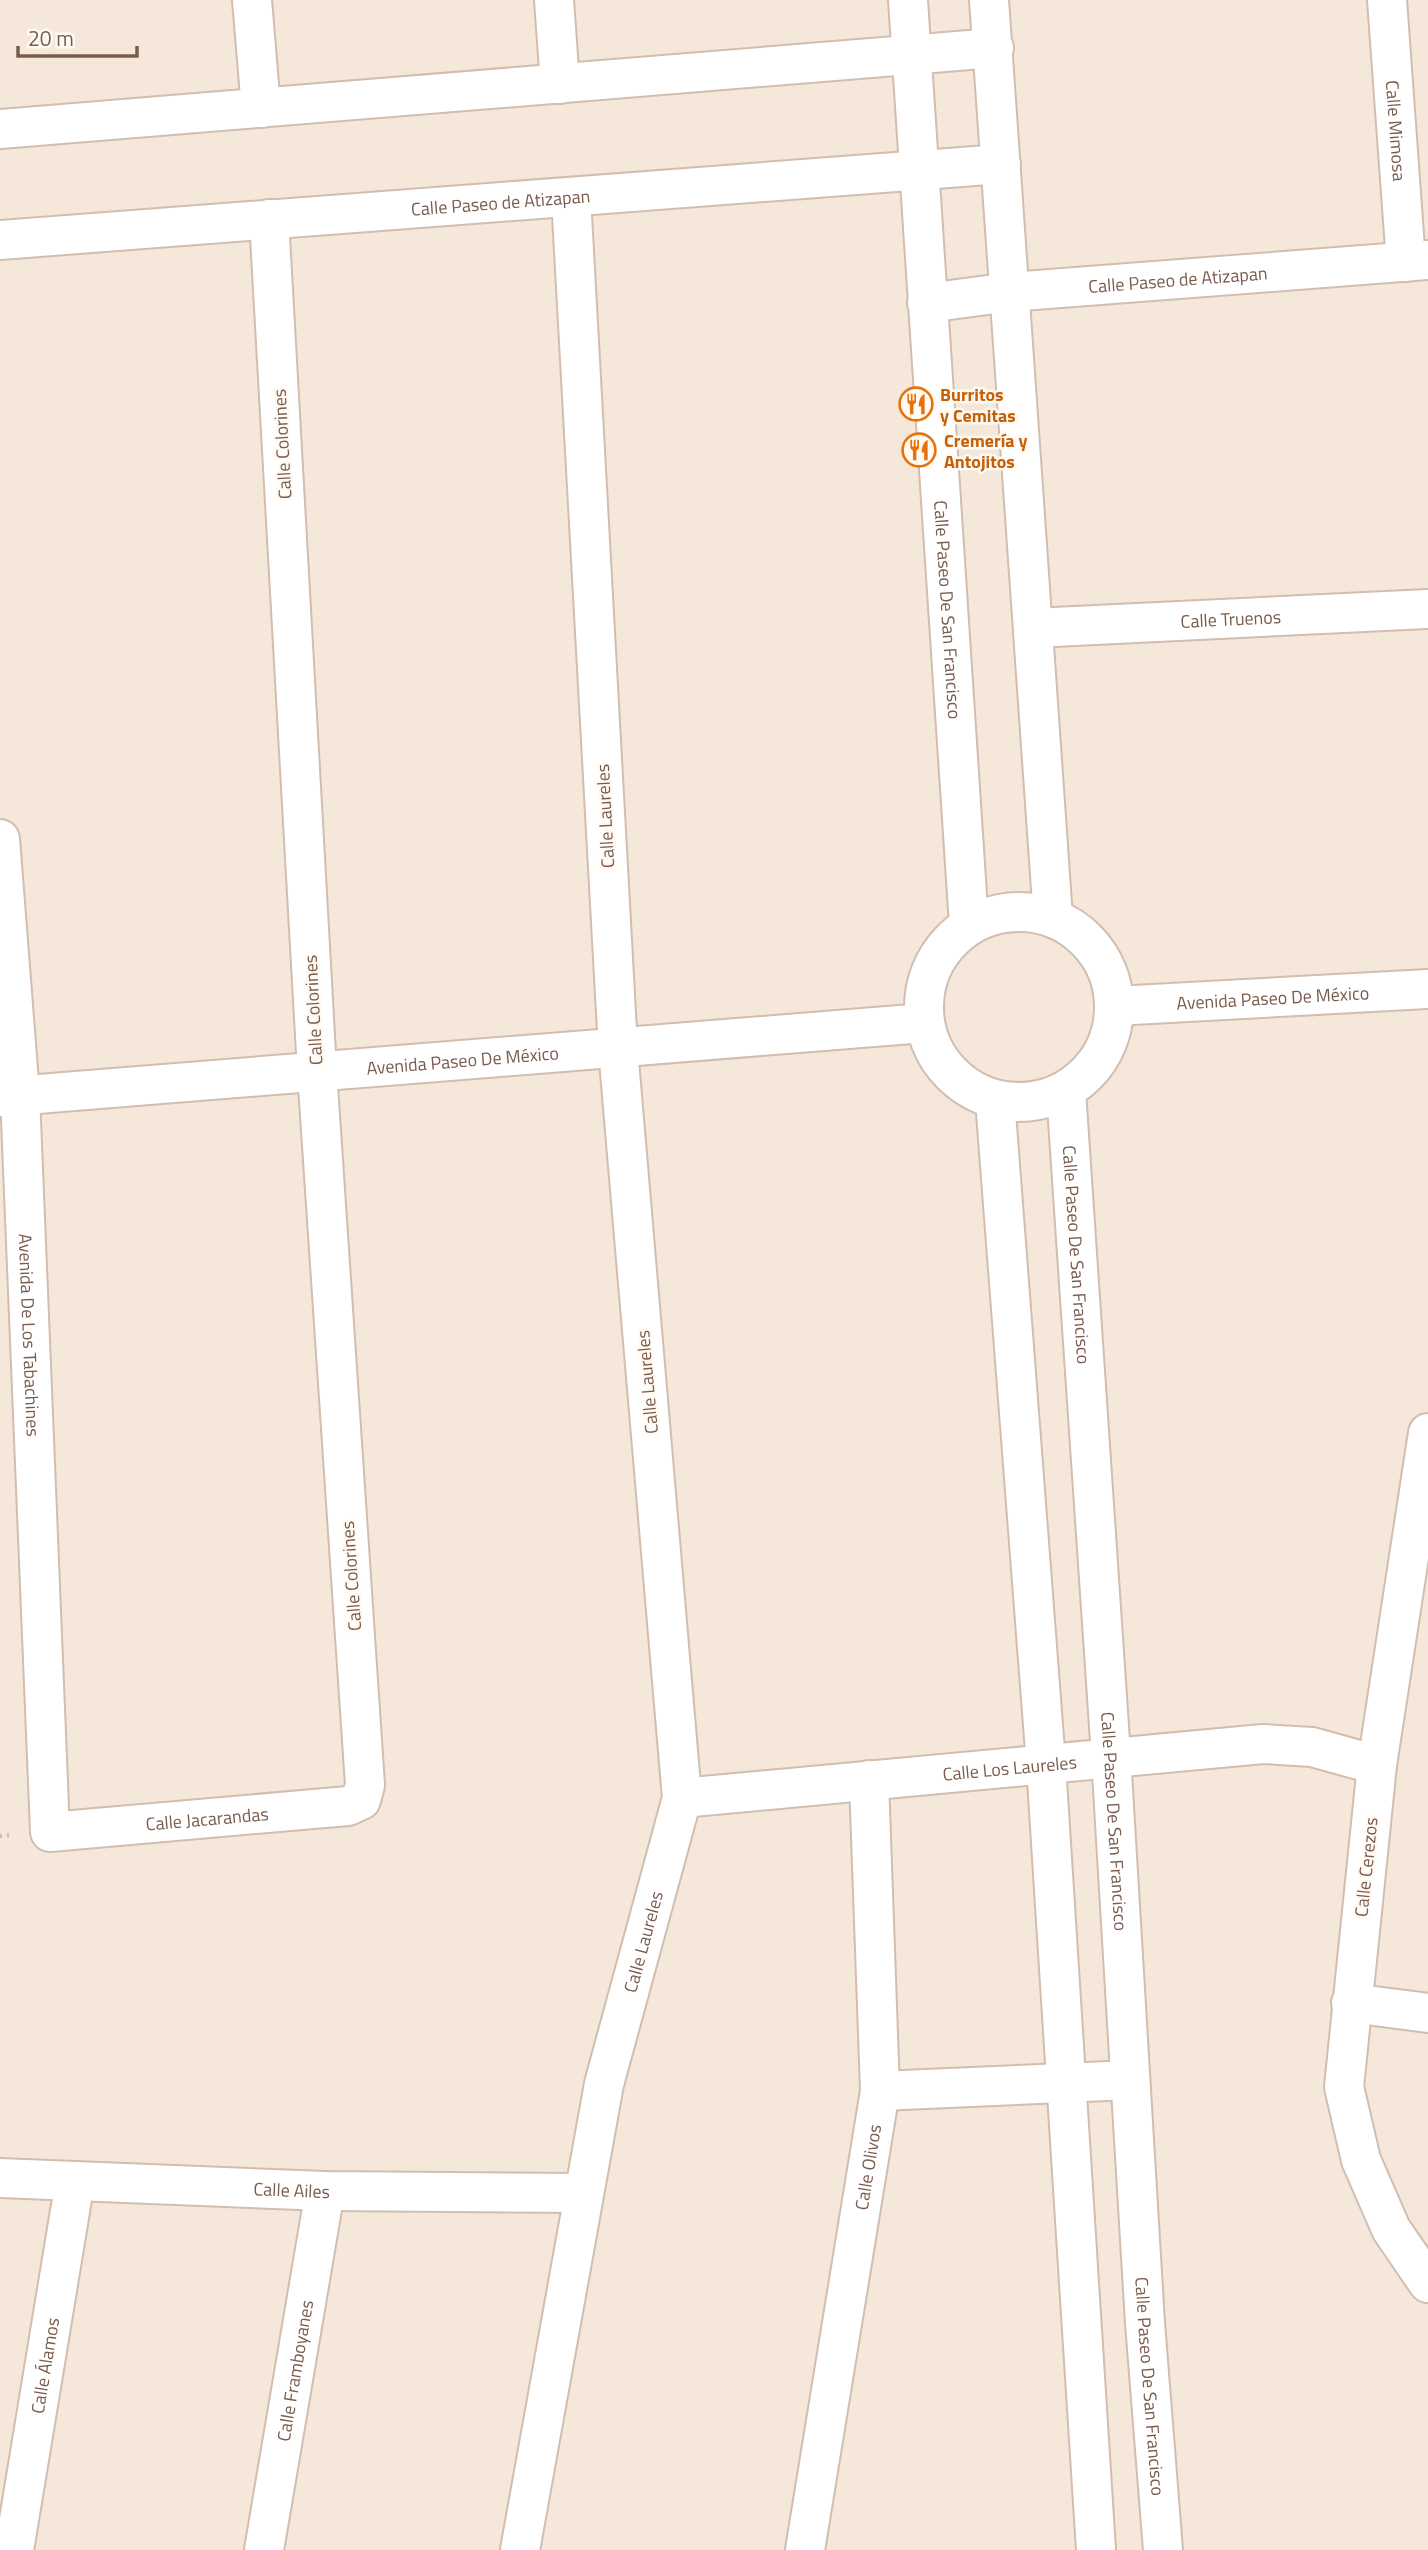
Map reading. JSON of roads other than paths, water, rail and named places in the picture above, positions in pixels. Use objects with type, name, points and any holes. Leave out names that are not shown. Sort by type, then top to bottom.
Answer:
[{"type":"street","points":[[252,0],[261,108]]},
{"type":"street","points":[[554,0],[560,84]]},
{"type":"street","name":"Calle Paseo De San Francisco","points":[[908,0],[969,925]]},
{"type":"street","points":[[989,0],[1053,918]]},
{"type":"street","name":"Calle Mimosa","points":[[1387,0],[1417,261]]},
{"type":"street","points":[[0,129],[994,48]]},
{"type":"street","name":"Calle Paseo de Atizapan","points":[[0,240],[1002,164]]},
{"type":"street","name":"Calle Laureles","points":[[520,2550],[604,2084],[682,1798],[618,1049],[571,197]]},
{"type":"street","name":"Calle Colorines","points":[[269,219],[317,1071],[365,1785],[361,1800]]},
{"type":"street","name":"Calle Paseo de Atizapan","points":[[927,303],[1010,292],[1417,261]]},
{"type":"street","name":"Calle Truenos","points":[[1033,628],[1428,608]]},
{"type":"street","name":"Avenida De Los Tabachines","points":[[0,839],[10,1096],[50,1832]]},
{"type":"street","points":[[1025,911],[1053,918],[1085,938],[1106,969],[1115,1006],[1110,1039],[1092,1069],[1066,1091],[1032,1102],[995,1100],[962,1084],[937,1057],[924,1023],[925,985],[941,950],[969,925],[996,914],[1025,911]]},
{"type":"street","name":"Avenida Paseo De México","points":[[1115,1006],[1428,989]]},
{"type":"street","name":"Avenida Paseo De México","points":[[10,1096],[924,1023]]},
{"type":"street","name":"Calle Paseo De San Francisco","points":[[1066,1091],[1111,1756],[1145,2322],[1163,2550]]},
{"type":"street","points":[[995,1100],[1045,1764],[1096,2550]]},
{"type":"street","name":"Calle Cerezos","points":[[1428,1433],[1377,1765],[1344,2087],[1360,2160],[1391,2229],[1428,2283]]},
{"type":"street","name":"Calle Los Laureles","points":[[682,1798],[1111,1756],[1263,1744],[1312,1747],[1377,1765]]},
{"type":"street","name":"Calle Olivos","points":[[805,2550],[880,2091],[869,1780]]},
{"type":"street","name":"Calle Jacarandas","points":[[50,1832],[348,1806],[361,1800]]},
{"type":"street","points":[[1351,2003],[1428,2012]]},
{"type":"street","points":[[880,2091],[1130,2080]]},
{"type":"street","name":"Calle Ailes","points":[[0,2178],[325,2191],[583,2193]]},
{"type":"street","name":"Calle Álamos","points":[[14,2550],[75,2181]]},
{"type":"street","name":"Calle Framboyanes","points":[[264,2550],[325,2191]]},
{"type":"place","name":"Burritos y Cemitas","points":[[916,404]]},
{"type":"place","name":"Cremería y Antojitos","points":[[919,450]]}]
